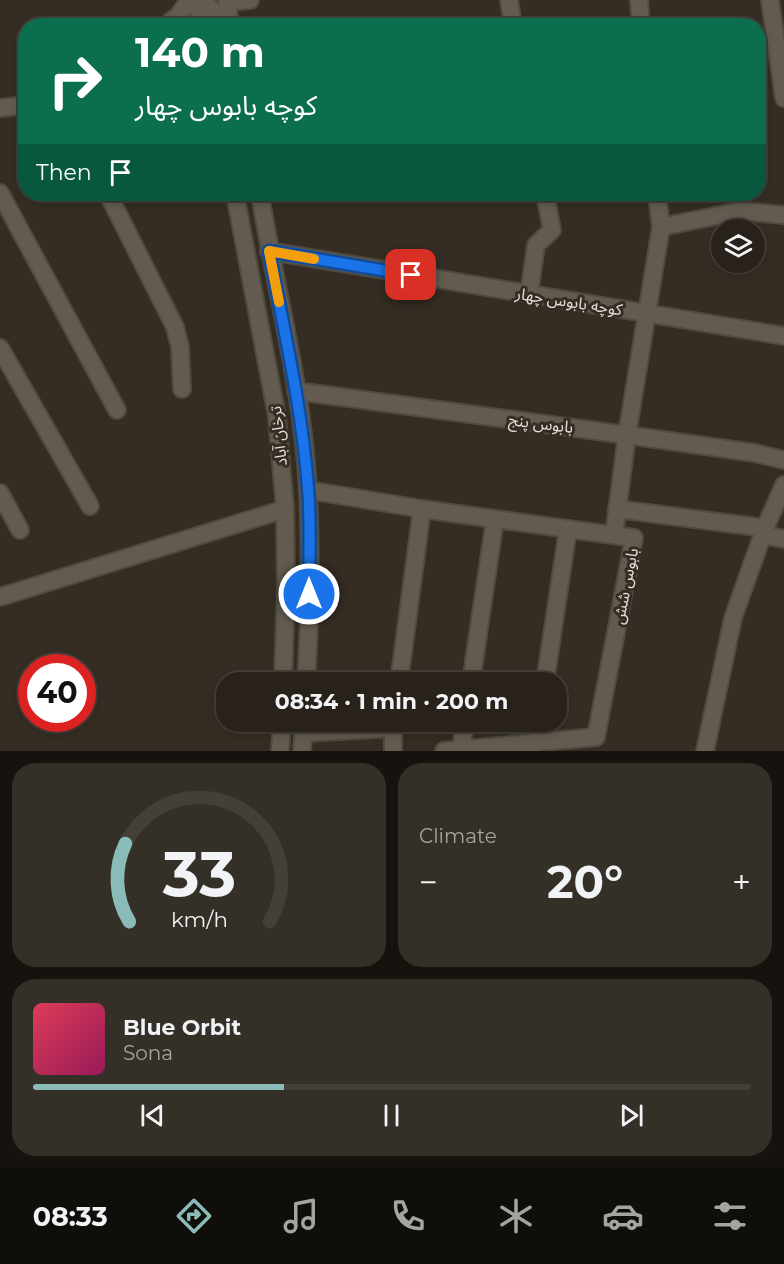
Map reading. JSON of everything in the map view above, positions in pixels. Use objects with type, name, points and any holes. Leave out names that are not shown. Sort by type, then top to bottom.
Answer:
[{"type":"street","points":[[175,18],[189,0]]},
{"type":"street","points":[[196,0],[200,18]]},
{"type":"street","points":[[202,0],[221,18]]},
{"type":"street","points":[[229,18],[227,1],[250,0]]},
{"type":"street","points":[[508,0],[511,18]]},
{"type":"street","points":[[639,0],[640,18]]},
{"type":"street","points":[[770,0],[784,98]]},
{"type":"street","points":[[0,108],[18,106]]},
{"type":"street","points":[[0,194],[117,410]]},
{"type":"street","points":[[112,201],[175,327],[180,347],[182,389]]},
{"type":"street","name":"ترخان آباد","points":[[236,201],[278,417],[285,509],[284,672]]},
{"type":"street","name":"ترخان آباد","points":[[261,201],[296,391],[308,490],[309,636],[307,672]]},
{"type":"street","points":[[529,294],[536,245],[552,230],[546,201]]},
{"type":"street","points":[[614,535],[627,435],[661,227],[658,201]]},
{"type":"street","points":[[661,227],[740,211],[784,215]]},
{"type":"street","name":"کوچه بابوس چهار","points":[[269,251],[784,336]]},
{"type":"street","points":[[0,348],[90,506]]},
{"type":"street","name":"بابوس پنج","points":[[296,391],[755,453],[784,460]]},
{"type":"street","points":[[705,751],[733,618],[764,532],[784,485]]},
{"type":"street","name":"بابوس شش","points":[[308,490],[422,509],[634,538],[596,737],[444,751]]},
{"type":"street","points":[[0,493],[20,530]]},
{"type":"street","points":[[0,597],[285,509]]},
{"type":"street","points":[[400,672],[422,509]]},
{"type":"street","points":[[617,509],[764,532],[784,539]]},
{"type":"street","points":[[472,672],[495,519]]},
{"type":"street","points":[[547,672],[568,529]]},
{"type":"street","points":[[280,751],[281,732]]},
{"type":"street","points":[[302,751],[304,732]]},
{"type":"street","points":[[393,732],[393,751]]},
{"type":"street","points":[[461,749],[464,732]]},
{"type":"street","points":[[537,743],[539,732]]},
{"type":"slow traffic","points":[[279,302],[269,251],[314,259]]},
{"type":"route","points":[[309,594],[308,490],[304,448],[296,391],[269,251],[411,275]]}]
